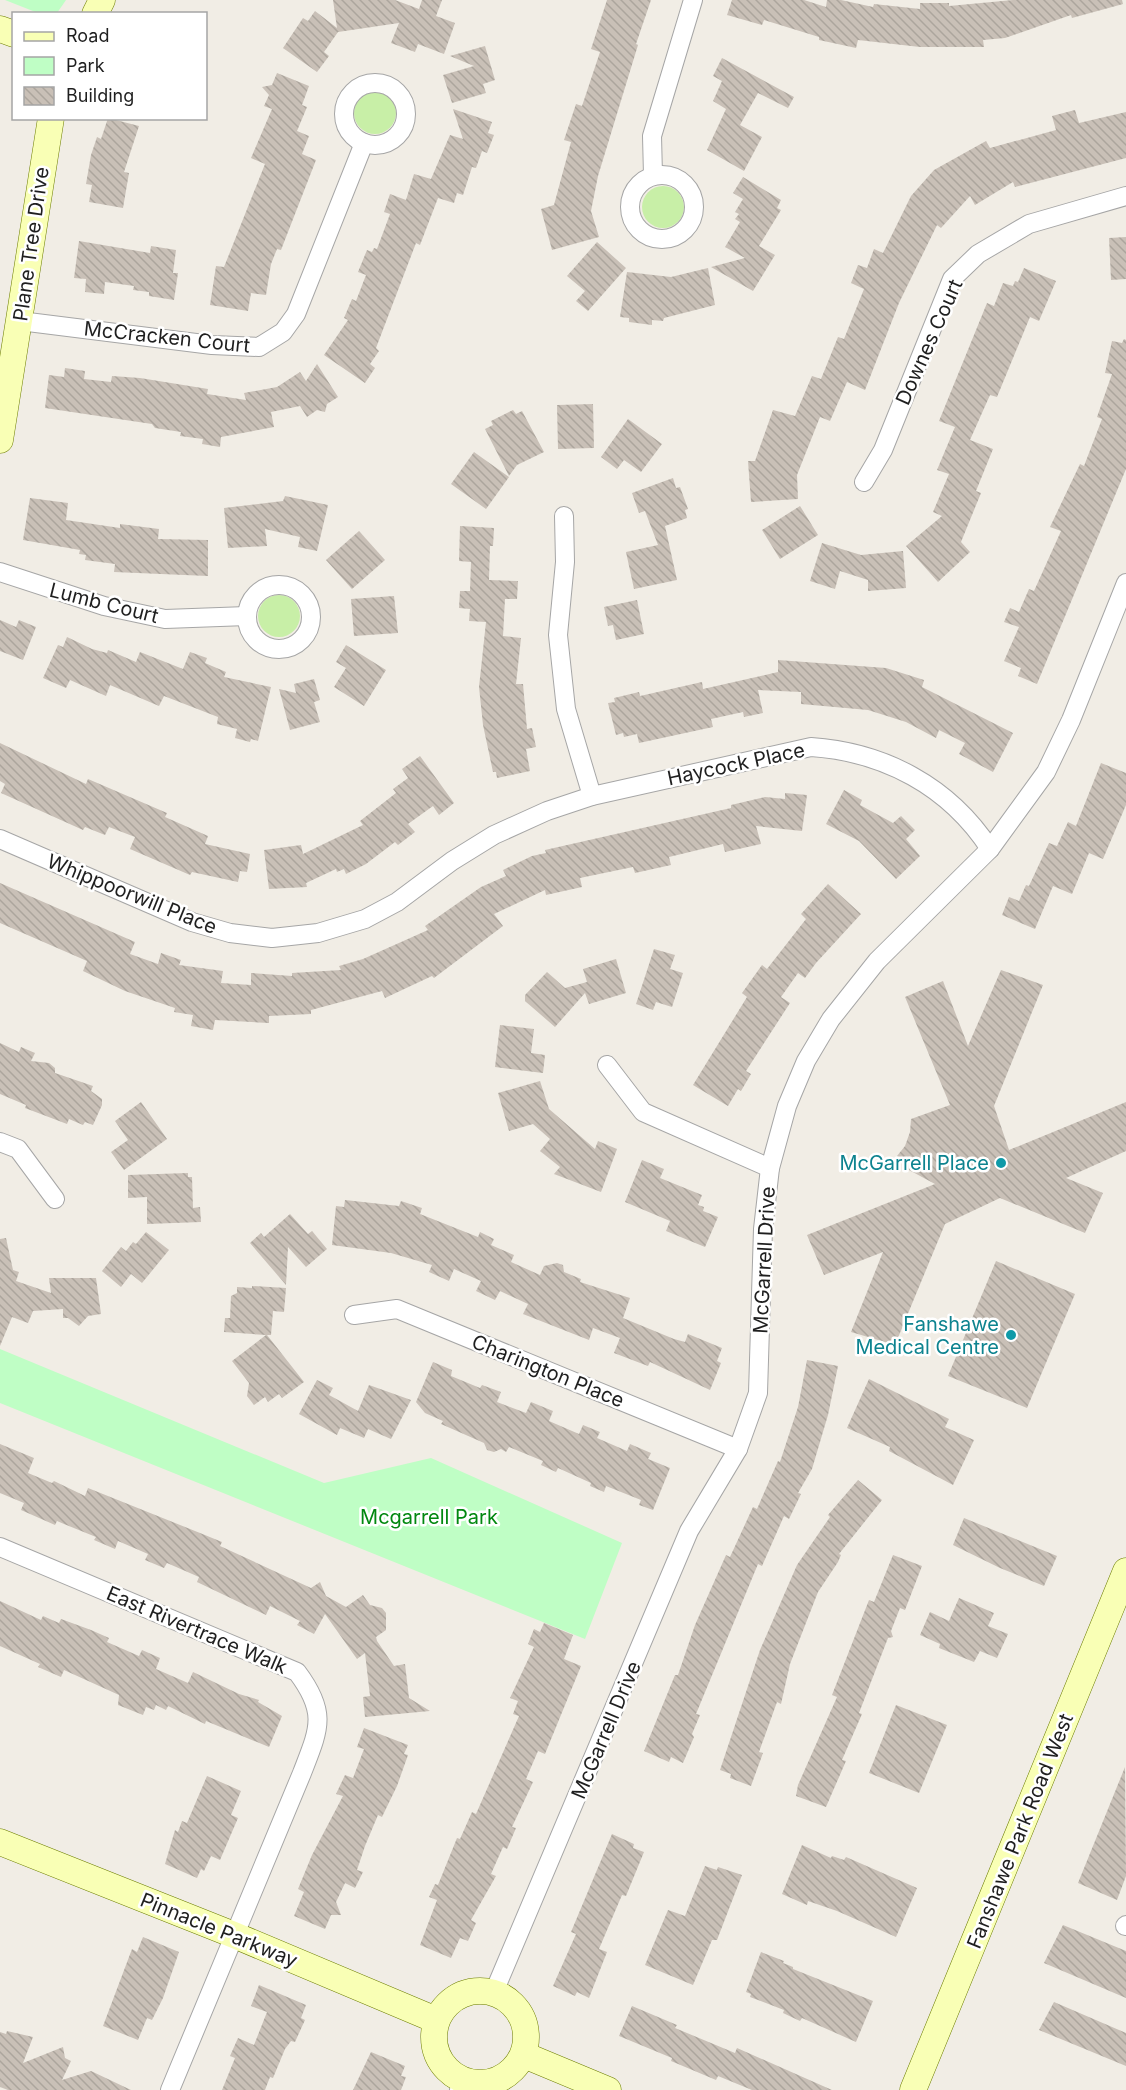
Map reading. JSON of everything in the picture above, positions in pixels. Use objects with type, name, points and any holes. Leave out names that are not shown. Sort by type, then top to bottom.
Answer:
[{"type":"street","points":[[653,176],[652,136],[693,0]]},
{"type":"street","name":"Plane Tree Drive","points":[[0,440],[51,120]]},
{"type":"street","name":"McCracken Court","points":[[20,321],[212,345],[259,347],[283,332],[296,314],[364,143]]},
{"type":"street","name":"Downes Court","points":[[864,482],[884,450],[952,279],[978,254],[1029,224],[1126,196]]},
{"type":"street","points":[[564,516],[565,562],[558,635],[566,709],[592,796]]},
{"type":"street","name":"Lumb Court","points":[[0,572],[104,606],[165,619],[247,616]]},
{"type":"street","name":"McGarrell Drive","points":[[494,1992],[689,1531],[738,1449],[758,1393],[763,1230],[770,1168],[787,1106],[806,1061],[831,1019],[877,961],[990,849],[1046,772],[1071,720],[1126,583]]},
{"type":"street","name":"Haycock Place","points":[[592,796],[811,747],[839,749],[879,759],[915,778],[940,795],[981,836],[990,849]]},
{"type":"street","name":"Whippoorwill Place","points":[[0,838],[192,922],[231,933],[272,938],[318,933],[365,919],[397,902],[452,861],[494,835],[547,811],[592,796]]},
{"type":"street","points":[[607,1065],[643,1112],[770,1168]]},
{"type":"street","points":[[0,1142],[18,1149],[56,1199]]},
{"type":"street","name":"Charington Place","points":[[354,1315],[396,1309],[738,1449]]},
{"type":"street","name":"East Rivertrace Walk","points":[[0,1547],[297,1672],[311,1691],[319,1713],[316,1738],[170,2090]]},
{"type":"street","name":"Fanshawe Park Road West","points":[[914,2090],[1126,1571]]},
{"type":"street","name":"Pinnacle Parkway","points":[[0,1842],[234,1935],[436,2020]]},
{"type":"street","points":[[473,1990],[494,1992],[516,2006],[524,2020],[527,2043],[524,2055],[511,2073],[497,2081],[461,2085],[436,2054],[433,2036],[436,2020],[447,2003],[458,1996],[473,1990]]},
{"type":"street","points":[[524,2055],[608,2090]]},
{"type":"green space","points":[[5,0],[66,0],[58,12],[35,12]]},
{"type":"green space","points":[[375,92],[383,93],[390,98],[395,105],[395,121],[390,128],[383,133],[375,134],[367,133],[360,128],[355,121],[354,113],[355,105],[360,98],[367,93]]},
{"type":"green space","points":[[663,186],[671,187],[678,192],[683,199],[683,215],[678,222],[671,227],[663,228],[655,227],[648,222],[643,215],[642,207],[643,199],[648,192],[655,187]]},
{"type":"green space","points":[[279,595],[294,601],[300,616],[294,631],[279,637],[264,631],[258,616],[264,601]]},
{"type":"green space","name":"Mcgarrell Park","points":[[0,1349],[324,1483],[431,1458],[622,1543],[585,1639],[0,1403]]},
{"type":"building","points":[[333,0],[395,0],[419,9],[422,0],[442,0],[436,16],[455,23],[444,54],[418,44],[415,52],[391,43],[399,23],[338,32],[324,52],[329,56],[317,72],[283,48],[303,18],[308,21],[315,11],[337,28]]},
{"type":"building","points":[[607,0],[651,0],[598,176],[591,211],[599,237],[552,250],[541,209],[554,205],[571,142],[564,140],[576,104],[582,106],[600,52],[591,49]]},
{"type":"building","points":[[732,0],[804,0],[826,7],[827,0],[841,0],[873,7],[874,4],[920,9],[920,3],[949,3],[949,6],[1013,0],[1122,0],[1123,4],[1072,18],[1071,15],[1005,38],[983,40],[984,47],[920,47],[858,40],[856,48],[819,40],[819,37],[764,20],[762,25],[727,15]]},
{"type":"building","points":[[485,46],[495,80],[483,84],[486,93],[452,103],[443,75],[474,66],[450,56]]},
{"type":"building","points":[[722,58],[794,97],[788,108],[758,93],[740,125],[762,137],[744,171],[707,150],[726,109],[713,101],[722,81],[713,76]]},
{"type":"building","points":[[277,73],[309,86],[302,105],[307,107],[297,131],[309,136],[302,154],[316,160],[281,250],[277,249],[271,264],[266,295],[251,293],[248,311],[210,305],[216,266],[224,267],[265,164],[251,158],[272,109],[264,106],[269,95],[262,87],[272,85]]},
{"type":"building","points":[[453,109],[492,122],[488,133],[494,135],[487,153],[482,151],[476,168],[472,167],[463,195],[457,193],[454,203],[438,198],[420,245],[416,243],[376,348],[379,351],[370,364],[375,368],[365,383],[324,355],[348,320],[344,318],[352,299],[356,301],[366,275],[358,272],[367,250],[372,252],[374,248],[377,249],[390,214],[384,212],[390,194],[406,200],[414,174],[431,179],[450,135],[463,139]]},
{"type":"building","points":[[1075,110],[1079,123],[1126,112],[1126,158],[1015,187],[1013,182],[975,205],[970,196],[941,228],[937,225],[899,303],[865,390],[847,382],[830,421],[820,417],[797,475],[798,499],[751,502],[748,461],[755,461],[773,410],[795,416],[812,376],[821,379],[838,337],[844,339],[864,289],[851,283],[858,265],[867,268],[874,249],[883,253],[911,196],[934,170],[986,141],[990,148],[1056,130],[1052,116]]},
{"type":"building","points":[[107,120],[139,126],[124,172],[129,173],[123,208],[89,202],[92,185],[86,184],[91,155],[97,137],[101,139]]},
{"type":"building","points":[[743,177],[781,200],[777,208],[781,210],[759,246],[775,255],[753,291],[711,267],[745,258],[725,247],[740,222],[735,219],[739,214],[735,212],[743,199],[733,193]]},
{"type":"building","points":[[1126,237],[1126,279],[1111,280],[1109,238]]},
{"type":"building","points":[[79,241],[150,253],[151,246],[176,250],[173,273],[178,273],[174,300],[149,296],[149,292],[133,290],[134,286],[105,282],[104,294],[85,292],[86,279],[74,278]]},
{"type":"building","points":[[597,242],[626,268],[588,311],[576,301],[585,291],[567,276]]},
{"type":"building","points":[[708,268],[715,305],[664,318],[663,321],[652,320],[652,325],[629,322],[629,318],[620,317],[627,272],[671,277]]},
{"type":"building","points":[[1024,268],[1056,281],[1039,321],[1030,317],[997,397],[990,395],[970,440],[993,449],[976,491],[981,493],[961,542],[970,552],[938,582],[906,546],[942,516],[933,512],[949,474],[937,470],[955,427],[939,421],[987,303],[994,306],[1003,283],[1013,286],[1015,281],[1018,282]]},
{"type":"building","points":[[1124,339],[1126,340],[1126,469],[1037,684],[1018,676],[1021,668],[1004,661],[1019,627],[1004,622],[1010,608],[1019,612],[1029,589],[1034,591],[1061,531],[1050,527],[1080,464],[1084,466],[1102,419],[1097,417],[1112,374],[1105,373],[1112,341],[1122,343]]},
{"type":"building","points":[[317,364],[338,397],[327,404],[325,412],[317,410],[307,417],[300,406],[271,412],[274,427],[221,437],[220,447],[202,444],[203,439],[180,436],[181,432],[155,428],[152,424],[45,408],[49,375],[64,377],[65,368],[85,371],[84,379],[111,382],[112,376],[140,378],[208,389],[207,394],[246,400],[244,393],[277,387],[300,372],[306,381]]},
{"type":"building","points":[[593,404],[594,448],[558,449],[557,405]]},
{"type":"building","points":[[513,410],[516,414],[522,411],[544,452],[517,465],[509,476],[485,429],[493,425],[491,421]]},
{"type":"building","points":[[628,419],[662,444],[641,472],[624,460],[617,469],[601,457]]},
{"type":"building","points":[[474,452],[509,477],[486,509],[451,484]]},
{"type":"building","points":[[673,478],[676,488],[680,487],[688,509],[685,510],[687,518],[665,526],[677,580],[634,589],[626,552],[658,545],[645,511],[639,513],[632,493]]},
{"type":"building","points":[[285,496],[328,505],[317,551],[298,547],[300,537],[265,529],[267,546],[228,548],[224,508],[283,501]]},
{"type":"building","points":[[30,498],[68,503],[66,520],[120,528],[120,524],[159,529],[158,539],[208,540],[208,576],[114,572],[115,564],[85,560],[86,555],[79,554],[80,550],[23,540]]},
{"type":"building","points":[[800,506],[818,535],[780,559],[762,530]]},
{"type":"building","points":[[460,526],[494,528],[493,546],[490,546],[489,580],[518,581],[517,599],[505,599],[503,636],[521,638],[516,684],[523,684],[527,729],[532,728],[536,747],[526,749],[530,771],[497,778],[496,772],[493,772],[483,725],[479,687],[486,622],[469,621],[470,609],[459,608],[460,591],[470,591],[471,562],[459,561]]},
{"type":"building","points":[[359,531],[385,560],[352,589],[326,560]]},
{"type":"building","points":[[822,543],[861,555],[903,551],[906,588],[868,591],[868,580],[840,571],[835,589],[810,581]]},
{"type":"building","points":[[394,596],[398,633],[354,636],[351,599]]},
{"type":"building","points":[[637,600],[644,634],[616,640],[613,625],[608,626],[604,607]]},
{"type":"building","points":[[0,620],[16,627],[19,620],[36,627],[23,660],[0,651]]},
{"type":"building","points":[[67,637],[92,649],[107,653],[108,650],[136,662],[140,652],[183,669],[190,652],[207,658],[205,663],[226,672],[224,677],[271,687],[258,741],[251,739],[250,742],[235,738],[237,729],[217,724],[218,717],[164,696],[159,706],[110,685],[106,696],[70,680],[66,688],[43,678],[58,645],[63,647]]},
{"type":"building","points":[[346,645],[386,670],[364,706],[334,687],[346,668],[336,662]]},
{"type":"building","points":[[778,660],[886,668],[924,680],[922,687],[1013,733],[993,772],[959,754],[965,743],[939,730],[936,738],[906,722],[868,710],[801,704],[801,692],[758,690],[763,713],[744,717],[743,712],[711,719],[713,727],[639,743],[637,734],[624,737],[623,733],[616,735],[608,703],[615,702],[614,698],[639,692],[640,696],[702,682],[703,689],[778,672]]},
{"type":"building","points":[[314,679],[320,700],[314,702],[320,722],[290,730],[279,689],[296,693],[294,684]]},
{"type":"building","points":[[0,743],[86,784],[88,779],[167,813],[165,817],[208,836],[205,844],[250,854],[247,872],[240,871],[238,882],[192,872],[190,875],[130,849],[135,837],[109,827],[105,835],[85,827],[83,830],[1,793],[5,784],[0,781]]},
{"type":"building","points":[[420,756],[454,803],[439,815],[433,806],[408,824],[415,832],[398,845],[395,842],[366,864],[346,874],[344,869],[337,872],[336,869],[306,883],[307,887],[269,889],[264,850],[301,845],[303,854],[363,825],[360,821],[396,793],[393,789],[408,778],[402,769]]},
{"type":"building","points":[[1101,763],[1126,773],[1126,805],[1103,859],[1089,853],[1072,894],[1053,886],[1035,929],[1002,915],[1009,897],[1019,901],[1026,885],[1029,886],[1049,843],[1057,846],[1068,822],[1076,826]]},
{"type":"building","points":[[844,790],[862,800],[860,805],[893,823],[901,816],[915,830],[906,839],[920,856],[896,879],[859,841],[826,824]]},
{"type":"building","points":[[785,793],[807,795],[802,831],[756,826],[761,844],[725,852],[723,844],[669,857],[671,865],[635,873],[633,867],[580,878],[582,887],[546,895],[545,890],[494,914],[503,926],[434,978],[432,976],[385,998],[382,991],[311,1010],[311,1014],[269,1016],[269,1023],[215,1020],[213,1030],[191,1026],[193,1015],[174,1012],[175,1008],[125,991],[83,971],[87,961],[0,923],[0,883],[135,942],[130,954],[158,964],[161,953],[181,960],[179,965],[223,971],[221,983],[251,985],[251,973],[292,976],[292,973],[341,970],[339,966],[363,959],[428,930],[425,926],[481,887],[506,876],[503,870],[532,856],[546,853],[545,850],[731,808],[731,805],[765,797],[785,799]]},
{"type":"building","points":[[828,884],[861,914],[805,978],[798,973],[781,997],[790,1003],[746,1071],[751,1074],[741,1091],[738,1089],[728,1106],[693,1085],[747,997],[742,993],[762,965],[767,969],[806,919],[801,914]]},
{"type":"building","points":[[654,949],[675,955],[670,969],[683,973],[672,1007],[656,1002],[653,1010],[636,1004]]},
{"type":"building","points":[[616,959],[626,993],[589,1004],[585,993],[555,1027],[525,1001],[525,995],[547,972],[565,988],[587,982],[583,969]]},
{"type":"building","name":"McGarrell Place","points":[[1001,970],[1043,985],[994,1106],[1009,1150],[1126,1102],[1126,1151],[1066,1178],[1103,1193],[1085,1233],[1000,1198],[945,1224],[895,1345],[851,1332],[883,1252],[824,1275],[807,1235],[935,1184],[909,1170],[897,1156],[905,1146],[910,1132],[911,1119],[950,1105],[905,997],[943,981],[968,1046]]},
{"type":"building","points":[[500,1025],[534,1029],[531,1053],[545,1055],[543,1073],[495,1067]]},
{"type":"building","points":[[0,1043],[19,1052],[21,1047],[35,1053],[31,1061],[49,1063],[55,1068],[55,1073],[93,1086],[91,1091],[102,1099],[102,1105],[93,1125],[85,1122],[83,1125],[69,1119],[67,1124],[25,1108],[26,1105],[0,1094]]},
{"type":"building","points":[[540,1081],[549,1109],[595,1149],[598,1141],[617,1149],[601,1192],[554,1174],[560,1167],[540,1151],[550,1139],[533,1124],[509,1131],[498,1093]]},
{"type":"building","points":[[141,1102],[167,1139],[124,1170],[111,1152],[128,1140],[115,1121]]},
{"type":"building","points":[[642,1160],[664,1169],[660,1178],[702,1195],[698,1205],[704,1207],[703,1211],[718,1217],[705,1247],[666,1231],[670,1221],[625,1202]]},
{"type":"building","points":[[188,1173],[188,1177],[192,1177],[193,1208],[200,1207],[201,1222],[147,1224],[147,1197],[128,1198],[128,1175]]},
{"type":"building","points":[[345,1200],[399,1206],[401,1201],[422,1208],[420,1214],[478,1237],[480,1232],[494,1239],[491,1245],[514,1255],[511,1262],[540,1275],[544,1266],[557,1263],[563,1265],[564,1272],[581,1279],[580,1282],[630,1298],[623,1318],[674,1339],[685,1342],[688,1334],[722,1348],[717,1361],[721,1363],[710,1390],[650,1362],[648,1366],[614,1353],[620,1338],[593,1328],[589,1340],[523,1314],[528,1304],[500,1291],[495,1300],[476,1291],[481,1281],[454,1269],[449,1281],[429,1272],[432,1265],[391,1253],[332,1245],[336,1206],[344,1207]]},
{"type":"building","points":[[290,1214],[308,1234],[312,1231],[327,1249],[306,1267],[288,1247],[286,1285],[250,1243],[261,1233],[264,1237]]},
{"type":"building","points":[[146,1232],[169,1250],[142,1283],[131,1274],[121,1287],[102,1271],[121,1247],[126,1251],[133,1242],[136,1244]]},
{"type":"building","points":[[6,1238],[13,1270],[19,1272],[16,1281],[51,1293],[49,1278],[96,1278],[101,1314],[88,1316],[79,1326],[68,1318],[63,1318],[63,1309],[33,1311],[28,1323],[12,1317],[0,1346],[0,1239]]},
{"type":"building","name":"Fanshawe Medical Centre","points":[[996,1261],[1075,1294],[1027,1408],[948,1376]]},
{"type":"building","points":[[252,1286],[286,1288],[284,1312],[273,1311],[271,1335],[267,1335],[304,1382],[282,1398],[279,1394],[268,1402],[265,1397],[254,1405],[247,1396],[249,1383],[232,1361],[266,1335],[224,1332],[225,1318],[230,1318],[231,1296],[237,1293],[237,1287],[252,1288]]},
{"type":"building","points":[[807,1360],[838,1366],[828,1415],[812,1469],[798,1493],[801,1494],[789,1519],[784,1516],[762,1566],[758,1564],[696,1714],[700,1715],[683,1763],[671,1757],[669,1762],[644,1751],[675,1675],[678,1675],[695,1625],[726,1555],[730,1557],[753,1507],[757,1509],[778,1461],[780,1462],[798,1407]]},
{"type":"building","points":[[433,1362],[452,1370],[451,1376],[480,1388],[482,1385],[501,1392],[497,1402],[526,1413],[531,1402],[553,1411],[549,1421],[579,1434],[583,1425],[600,1432],[597,1438],[627,1451],[630,1444],[651,1453],[648,1459],[670,1468],[653,1510],[639,1505],[641,1500],[606,1486],[604,1492],[590,1486],[591,1483],[558,1468],[556,1472],[541,1465],[543,1461],[509,1447],[506,1452],[501,1449],[494,1452],[487,1450],[484,1443],[441,1424],[443,1421],[425,1413],[416,1402]]},
{"type":"building","points":[[869,1379],[949,1419],[945,1427],[974,1440],[953,1485],[889,1451],[890,1447],[847,1428]]},
{"type":"building","points":[[317,1380],[333,1388],[329,1395],[358,1411],[369,1385],[411,1400],[391,1439],[368,1429],[364,1438],[340,1428],[337,1435],[299,1414]]},
{"type":"building","points":[[0,1444],[34,1458],[28,1473],[52,1483],[54,1481],[85,1496],[88,1488],[200,1533],[222,1542],[220,1546],[311,1588],[320,1582],[326,1596],[346,1607],[363,1595],[370,1605],[382,1608],[386,1613],[386,1630],[376,1637],[377,1641],[394,1666],[405,1664],[409,1698],[430,1711],[365,1717],[363,1697],[370,1696],[365,1653],[357,1659],[325,1614],[314,1634],[297,1625],[300,1621],[270,1606],[266,1615],[197,1582],[199,1577],[167,1563],[164,1568],[145,1560],[148,1554],[118,1541],[115,1549],[94,1540],[96,1537],[57,1521],[55,1525],[21,1510],[24,1503],[0,1493]]},
{"type":"building","points":[[858,1480],[882,1500],[839,1554],[841,1555],[838,1562],[818,1592],[790,1664],[781,1704],[777,1702],[759,1752],[763,1753],[751,1786],[730,1778],[731,1774],[720,1770],[760,1650],[797,1565],[830,1517],[828,1515]]},
{"type":"building","points":[[964,1518],[1057,1556],[1044,1586],[953,1545]]},
{"type":"building","points":[[893,1555],[922,1566],[905,1610],[900,1608],[891,1631],[893,1637],[888,1638],[859,1713],[862,1714],[842,1760],[846,1761],[826,1807],[796,1796],[798,1785],[837,1697],[832,1695],[869,1600],[874,1602]]},
{"type":"building","points":[[959,1598],[994,1613],[988,1626],[1008,1634],[997,1658],[980,1651],[974,1662],[939,1648],[940,1644],[920,1635],[930,1612],[949,1621]]},
{"type":"building","points":[[0,1601],[41,1620],[43,1616],[59,1623],[61,1619],[91,1630],[109,1638],[107,1642],[139,1656],[142,1650],[160,1658],[156,1669],[188,1683],[193,1672],[239,1694],[259,1700],[258,1702],[282,1716],[269,1747],[206,1721],[205,1724],[168,1706],[166,1710],[156,1705],[154,1710],[146,1707],[143,1715],[118,1705],[119,1695],[64,1670],[61,1677],[38,1667],[40,1664],[0,1646]]},
{"type":"building","points":[[544,1623],[573,1635],[564,1659],[581,1666],[545,1754],[538,1751],[526,1779],[533,1782],[512,1827],[516,1828],[507,1849],[503,1847],[491,1874],[496,1876],[471,1920],[476,1923],[468,1941],[460,1938],[451,1958],[420,1945],[437,1900],[429,1897],[435,1884],[438,1885],[457,1838],[460,1839],[472,1812],[476,1814],[519,1716],[513,1714],[518,1701],[510,1698],[534,1647],[528,1644],[534,1629],[540,1632]]},
{"type":"building","points":[[896,1705],[947,1725],[919,1793],[869,1773]]},
{"type":"building","points":[[364,1728],[408,1745],[404,1754],[408,1755],[397,1786],[382,1817],[378,1815],[365,1846],[357,1870],[363,1872],[355,1888],[345,1883],[336,1902],[341,1915],[331,1915],[325,1929],[294,1916],[304,1892],[298,1889],[312,1855],[343,1796],[336,1794],[345,1775],[353,1778],[364,1749],[357,1747]]},
{"type":"building","points":[[1125,1767],[1126,1876],[1117,1900],[1078,1883]]},
{"type":"building","points":[[207,1776],[241,1791],[231,1815],[238,1818],[220,1860],[211,1856],[204,1871],[201,1869],[197,1878],[165,1864],[175,1830],[178,1832],[182,1821],[187,1823]]},
{"type":"building","points":[[612,1834],[634,1844],[633,1848],[644,1852],[626,1896],[622,1895],[599,1949],[607,1952],[589,1998],[577,1992],[575,1996],[553,1986],[576,1934],[571,1932]]},
{"type":"building","points":[[802,1845],[831,1858],[832,1856],[844,1860],[846,1857],[917,1888],[896,1937],[837,1911],[808,1901],[807,1905],[782,1894]]},
{"type":"building","points":[[705,1866],[717,1870],[718,1867],[742,1875],[717,1940],[712,1940],[693,1985],[645,1965],[668,1910],[685,1916]]},
{"type":"building","points":[[1063,1925],[1126,1951],[1126,1998],[1044,1963]]},
{"type":"building","points":[[143,1937],[179,1952],[163,1998],[152,2020],[147,2018],[138,2040],[103,2026],[132,1949],[137,1952]]},
{"type":"building","points":[[761,1952],[784,1961],[783,1963],[793,1969],[873,2001],[856,2042],[802,2018],[800,2021],[783,2013],[784,2010],[750,1997],[751,1994],[746,1992]]},
{"type":"building","points":[[259,1985],[306,2005],[301,2018],[305,2020],[295,2042],[291,2041],[285,2049],[273,2078],[270,2077],[265,2090],[222,2090],[235,2058],[230,2056],[238,2038],[254,2045],[267,2012],[251,2006]]},
{"type":"building","points":[[1054,2002],[1126,2033],[1126,2066],[1039,2030]]},
{"type":"building","points":[[632,2006],[677,2025],[675,2028],[735,2053],[737,2048],[832,2090],[752,2090],[718,2076],[716,2080],[671,2061],[672,2058],[619,2036]]},
{"type":"building","points":[[7,2031],[33,2037],[23,2063],[63,2047],[65,2058],[71,2061],[62,2080],[91,2071],[131,2090],[8,2090],[0,2087],[0,2032],[6,2034]]},
{"type":"building","points":[[371,2052],[405,2066],[401,2076],[406,2077],[401,2090],[353,2090]]},
{"type":"place","name":"McGarrell Place","points":[[1001,1163]]},
{"type":"place","name":"Fanshawe Medical Centre","points":[[1011,1335]]}]
